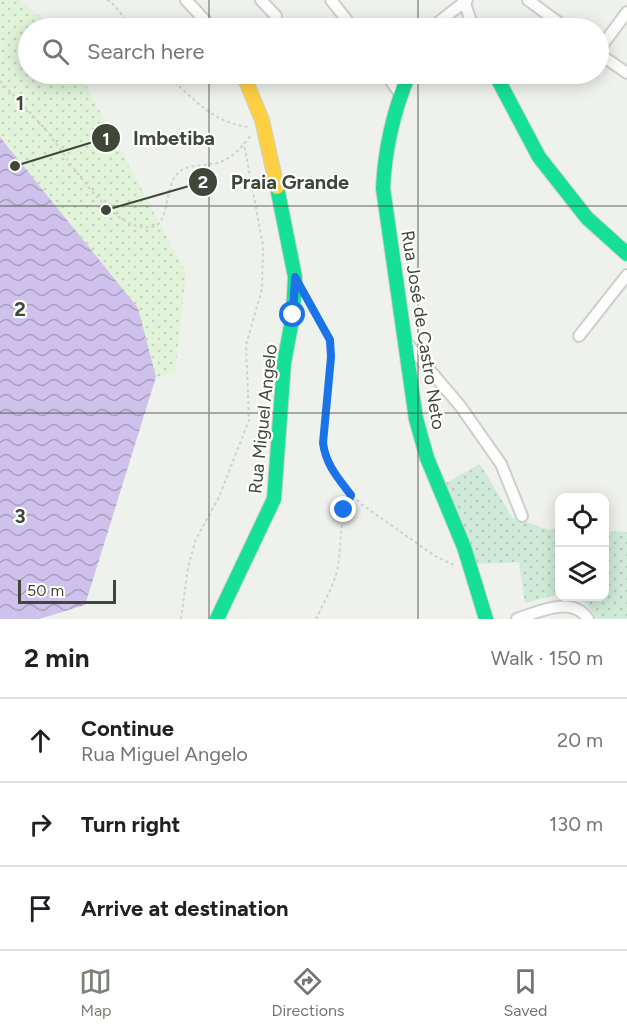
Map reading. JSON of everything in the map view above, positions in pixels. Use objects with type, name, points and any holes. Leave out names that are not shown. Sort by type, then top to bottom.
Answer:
[{"type":"street","points":[[186,0],[203,18]]},
{"type":"street","points":[[261,0],[276,16]]},
{"type":"street","points":[[331,0],[345,18]]},
{"type":"street","points":[[528,0],[552,18]]},
{"type":"street","points":[[444,18],[465,1],[470,18]]},
{"type":"street","points":[[609,37],[627,12]]},
{"type":"street","points":[[609,60],[627,73]]},
{"type":"street","name":"Rua Miguel Angelo","points":[[217,619],[274,499],[284,363],[293,315],[295,277],[262,120],[247,84]]},
{"type":"street","points":[[393,84],[400,94]]},
{"type":"street","name":"Rua José de Castro Neto","points":[[404,84],[388,129],[383,188],[416,419],[427,458],[464,547],[486,619]]},
{"type":"street","points":[[500,84],[539,157],[586,218],[627,254]]},
{"type":"street","points":[[579,336],[627,275]]},
{"type":"street","points":[[405,342],[462,407],[501,464],[522,516]]},
{"type":"street","points":[[517,619],[556,606],[575,608],[588,619]]},
{"type":"path","points":[[107,0],[125,18]]},
{"type":"path","points":[[0,81],[45,129],[104,206],[124,220],[141,226],[155,225],[162,221],[170,186],[176,175],[188,167],[218,163],[230,157],[262,120]]},
{"type":"path","points":[[177,84],[205,109],[225,122],[248,127],[262,120]]},
{"type":"path","points":[[181,619],[188,567],[196,539],[219,497],[249,420],[246,345],[262,289],[263,246],[244,143]]},
{"type":"path","points":[[306,298],[330,340],[331,357],[323,443],[331,470],[351,495],[435,556],[449,564],[470,570]]},
{"type":"path","points":[[316,619],[337,571],[340,528],[344,510],[351,495]]},
{"type":"shaded area","points":[[480,464],[512,517],[549,530],[555,529],[555,595],[525,603],[519,562],[477,564],[446,483]]},
{"type":"shaded area","points":[[609,531],[627,532],[627,619],[597,619],[586,603],[582,601],[609,601]]},
{"type":"sand","points":[[0,0],[20,0],[42,18],[18,18],[18,84],[85,84],[186,273],[175,372],[156,377],[138,308],[0,137]]},
{"type":"water","points":[[0,137],[138,308],[156,377],[85,605],[39,619],[0,619]]},
{"type":"traffic: fast","points":[[405,84],[391,130],[383,188],[416,419],[427,458],[464,547],[486,619]]},
{"type":"traffic: fast","points":[[500,84],[539,157],[587,218],[627,254]]},
{"type":"traffic: fast","points":[[217,619],[274,499],[284,363],[293,315],[295,277],[277,187]]},
{"type":"traffic: slow","points":[[247,84],[262,120],[277,187]]},
{"type":"place","name":"Imbetiba","points":[[15,166]]},
{"type":"place","name":"Praia Grande","points":[[106,210]]},
{"type":"route","points":[[293,315],[295,277],[330,340],[331,357],[323,443],[331,470],[351,495],[344,510]]}]
